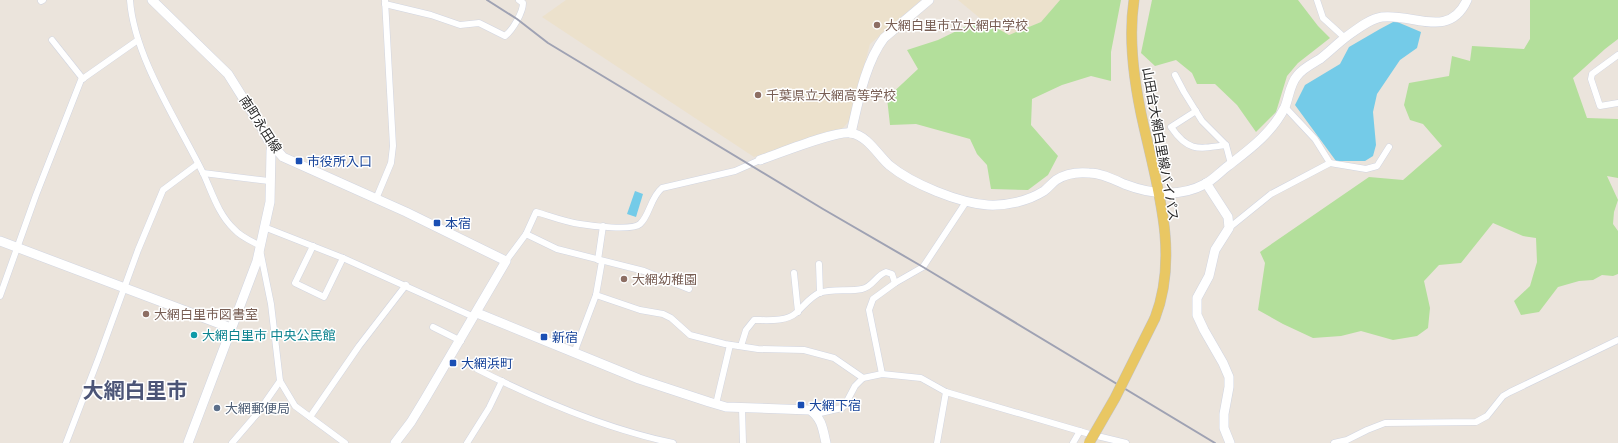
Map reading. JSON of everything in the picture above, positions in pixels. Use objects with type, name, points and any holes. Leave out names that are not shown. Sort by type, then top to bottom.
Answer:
[{"type":"main road","name":"山田台大網白里線バイパス","points":[[1089,443],[1111,405],[1155,318],[1161,302],[1166,267],[1160,192],[1143,125],[1133,59],[1131,18],[1134,0]]},
{"type":"street","points":[[130,0],[138,40],[157,82],[203,173],[214,201],[233,229],[241,236],[260,245]]},
{"type":"street","name":"南町永田線","points":[[152,0],[228,74],[272,146],[282,157],[376,199],[506,261]]},
{"type":"street","points":[[376,199],[391,163],[393,146],[385,2],[460,24],[479,23],[505,36],[510,32],[523,9],[523,3],[519,0]]},
{"type":"street","points":[[851,133],[859,97],[880,44],[884,38],[929,0]]},
{"type":"street","points":[[1317,0],[1323,18],[1345,38]]},
{"type":"street","points":[[395,443],[411,422],[476,315],[506,261],[526,234],[536,212],[580,224],[628,228],[637,226],[642,222],[656,193],[662,188],[735,171],[760,160],[835,134],[851,133],[866,140],[888,164],[903,175],[919,184],[966,202],[989,205],[1006,204],[1027,200],[1044,190],[1055,180],[1065,175],[1089,172],[1105,176],[1145,192],[1178,193],[1206,183],[1259,142],[1271,128],[1285,107],[1295,77],[1345,38],[1372,20],[1382,17],[1400,17],[1438,23],[1452,19],[1463,9],[1467,0]]},
{"type":"street","points":[[52,40],[83,79]]},
{"type":"street","points":[[0,296],[45,174],[83,79],[138,40]]},
{"type":"street","points":[[1618,55],[1592,74],[1591,78],[1600,106],[1618,103]]},
{"type":"street","points":[[1175,75],[1202,121],[1226,145],[1231,164]]},
{"type":"street","points":[[1285,107],[1315,139],[1330,164]]},
{"type":"street","points":[[1196,111],[1171,127],[1177,136],[1191,147],[1206,148],[1226,145]]},
{"type":"street","points":[[188,443],[256,261],[270,202],[269,181],[272,146]]},
{"type":"street","points":[[1230,443],[1224,428],[1224,414],[1230,387],[1229,377],[1224,363],[1204,330],[1197,315],[1198,298],[1209,276],[1215,250],[1230,228],[1272,194],[1330,164],[1366,169],[1378,166],[1389,147]]},
{"type":"street","points":[[66,443],[124,287],[163,190],[198,164]]},
{"type":"street","points":[[203,173],[269,181]]},
{"type":"street","points":[[1206,183],[1228,216],[1230,228]]},
{"type":"street","points":[[882,374],[869,310],[873,299],[895,283],[923,267],[966,202]]},
{"type":"street","points":[[574,353],[596,295],[603,226]]},
{"type":"street","points":[[264,227],[343,258],[476,315],[639,378],[716,404],[726,407],[810,410],[816,414],[821,422],[826,443]]},
{"type":"street","points":[[526,234],[557,249],[644,271],[690,289]]},
{"type":"street","points":[[0,241],[231,328]]},
{"type":"street","points":[[260,245],[271,304],[280,381],[295,406],[346,443]]},
{"type":"street","points":[[313,246],[295,283],[324,297],[343,258]]},
{"type":"street","points":[[819,264],[820,293]]},
{"type":"street","points":[[741,346],[746,330],[754,320],[785,319],[795,315],[811,298],[820,293],[863,289],[874,283],[880,274],[886,272],[892,274],[895,283]]},
{"type":"street","points":[[794,273],[798,312]]},
{"type":"street","points":[[310,417],[359,346],[406,285]]},
{"type":"street","points":[[596,295],[640,310],[663,314],[671,318],[690,335],[730,345],[758,349],[804,350],[834,358],[863,378]]},
{"type":"street","points":[[433,327],[460,341]]},
{"type":"street","points":[[1334,443],[1347,440],[1367,430],[1385,424],[1476,422],[1487,416],[1503,396],[1618,340]]},
{"type":"street","points":[[716,404],[730,345]]},
{"type":"street","points":[[477,369],[571,411],[629,432],[673,443]]},
{"type":"street","points":[[816,414],[842,408],[855,386],[863,378],[882,374],[921,378],[946,392],[1080,431],[1100,440],[1126,443]]},
{"type":"street","points":[[232,443],[257,414],[280,381]]},
{"type":"street","points":[[467,443],[489,408],[502,381]]},
{"type":"street","points":[[937,443],[946,392]]},
{"type":"street","points":[[742,408],[743,443]]},
{"type":"street","points":[[1073,443],[1080,431]]},
{"type":"shaded area","name":"千葉県立大網高等学校","points":[[566,0],[921,0],[870,44],[849,121],[842,129],[754,157],[542,17]]},
{"type":"shaded area","points":[[958,0],[1060,0],[1041,22],[1009,35],[981,19]]},
{"type":"green space","points":[[1060,0],[1121,0],[1111,52],[1111,81],[1091,76],[1062,85],[1032,99],[1031,125],[1058,156],[1048,175],[1028,190],[991,189],[987,165],[977,154],[970,139],[916,124],[890,125],[887,98],[918,69],[907,50],[938,40],[981,19],[1009,35],[1041,22]]},
{"type":"green space","points":[[1152,0],[1298,0],[1318,26],[1330,38],[1298,63],[1287,76],[1276,112],[1256,132],[1237,105],[1215,84],[1197,84],[1192,73],[1176,60],[1155,66],[1141,53]]},
{"type":"green space","points":[[1530,0],[1618,0],[1618,39],[1573,78],[1587,118],[1618,119],[1618,178],[1607,176],[1618,200],[1614,212],[1613,224],[1618,231],[1618,274],[1613,276],[1602,275],[1593,280],[1579,281],[1558,287],[1539,312],[1521,315],[1514,301],[1530,286],[1537,262],[1536,238],[1523,236],[1493,223],[1461,263],[1439,265],[1424,281],[1430,308],[1428,328],[1417,336],[1393,340],[1361,331],[1341,336],[1313,338],[1258,310],[1265,263],[1260,252],[1369,177],[1403,180],[1442,146],[1423,124],[1410,120],[1404,105],[1409,83],[1449,76],[1452,56],[1470,61],[1472,46],[1524,49],[1530,39]]},
{"type":"water","points":[[1395,21],[1421,32],[1417,48],[1400,60],[1377,94],[1373,112],[1376,145],[1373,156],[1365,161],[1336,161],[1295,105],[1305,85],[1340,64],[1349,47]]},
{"type":"water","points":[[635,191],[643,194],[636,217],[627,214]]},
{"type":"railway","points":[[487,0],[517,19],[548,43],[1215,443]]},
{"type":"place","name":"大網白里市立大網中学校","points":[[877,25]]},
{"type":"place","name":"千葉県立大網高等学校","points":[[758,95]]},
{"type":"place","name":"市役所入口","points":[[299,161]]},
{"type":"place","name":"本宿","points":[[437,223]]},
{"type":"place","name":"大網幼稚園","points":[[624,279]]},
{"type":"place","name":"大網白里市図書室","points":[[146,314]]},
{"type":"place","name":"大網白里市 中央公民館","points":[[194,335]]},
{"type":"place","name":"新宿","points":[[544,337]]},
{"type":"place","name":"大網浜町","points":[[453,363]]},
{"type":"place","name":"大網下宿","points":[[801,405]]},
{"type":"place","name":"大網郵便局","points":[[217,408]]},
{"type":"district","name":"大網白里市","points":[[135,391]]}]
